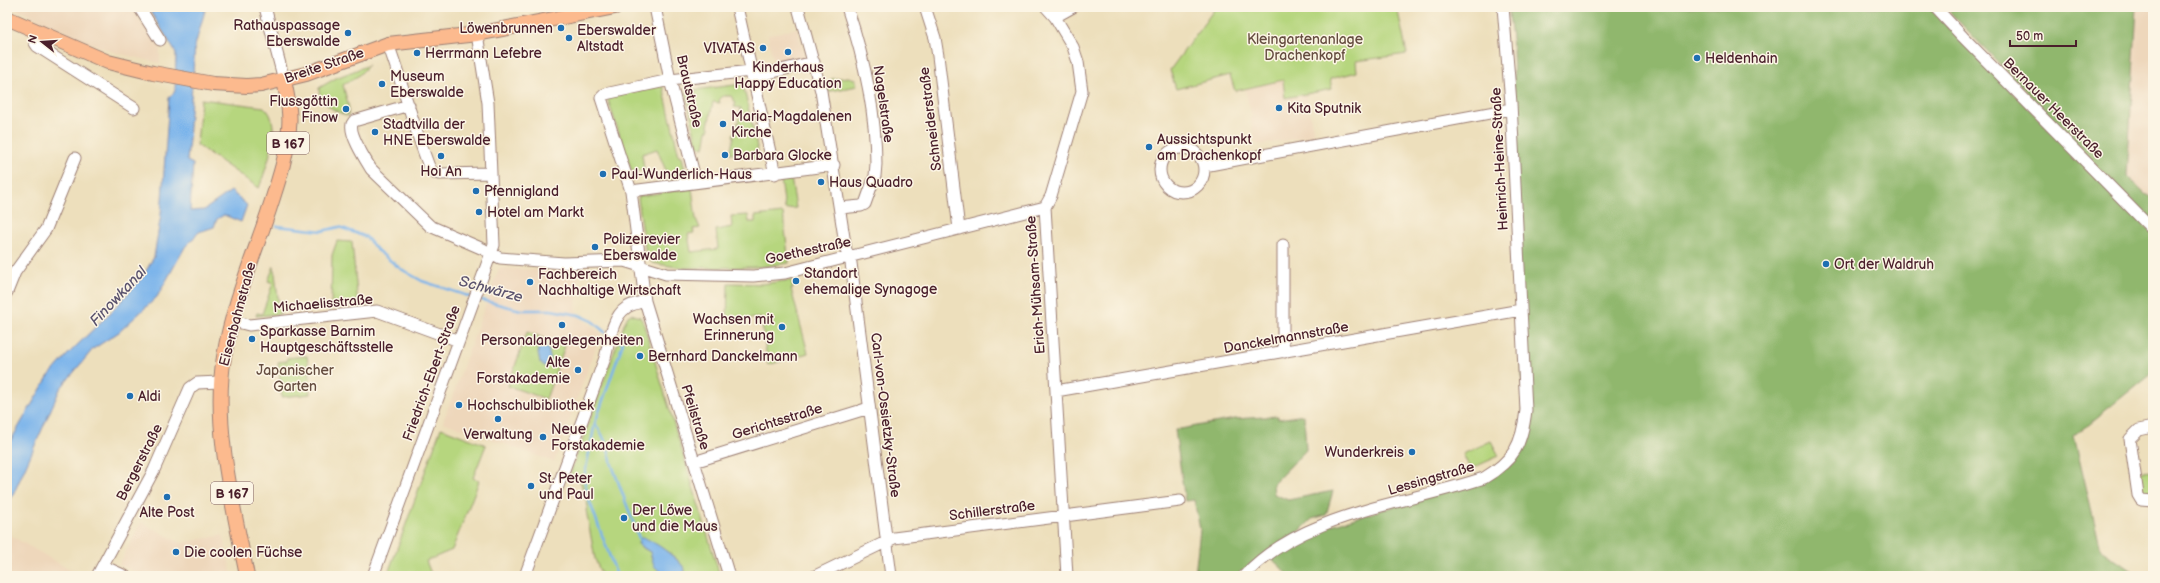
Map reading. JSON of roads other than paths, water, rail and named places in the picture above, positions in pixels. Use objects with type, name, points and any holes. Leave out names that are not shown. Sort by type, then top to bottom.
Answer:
[{"type":"main road","name":"Breite Straße","points":[[7,18],[108,62],[166,76],[225,86],[247,86],[284,80],[313,72],[388,44],[473,32],[577,11],[615,7]]},
{"type":"main road","name":"Eisenbahnstraße","points":[[247,576],[221,424],[220,382],[223,358],[233,321],[285,161],[290,126],[289,104],[284,80]]},
{"type":"street","points":[[139,7],[160,40]]},
{"type":"street","points":[[265,7],[284,80]]},
{"type":"street","name":"Brautstraße","points":[[655,7],[670,80],[696,182]]},
{"type":"street","points":[[737,7],[775,174]]},
{"type":"street","name":"Carl-von-Ossietzky-Straße","points":[[798,7],[814,62],[834,165],[849,257],[892,576]]},
{"type":"street","name":"Nagelstraße","points":[[840,208],[861,206],[865,204],[875,176],[876,164],[869,85],[847,7]]},
{"type":"street","name":"Schneiderstraße","points":[[925,7],[930,19],[937,50],[959,229]]},
{"type":"street","name":"Erich-Mühsam-Straße","points":[[1046,7],[1055,17],[1072,47],[1078,62],[1082,91],[1051,196],[1045,207],[1066,576]]},
{"type":"street","points":[[1055,17],[1073,7]]},
{"type":"street","name":"Heinrich-Heine-Straße","points":[[1503,7],[1511,109],[1521,310]]},
{"type":"street","name":"Bernauer Heerstraße","points":[[1935,7],[1962,37],[2153,230]]},
{"type":"street","name":"Friedrich-Ebert-Straße","points":[[373,576],[491,254],[494,241],[488,102],[473,32]]},
{"type":"street","points":[[39,33],[35,43],[37,46],[134,108]]},
{"type":"street","points":[[388,44],[409,105],[417,135],[430,169],[440,174],[492,173]]},
{"type":"street","points":[[670,80],[752,74],[814,62]]},
{"type":"street","name":"Pfeilstraße","points":[[670,80],[602,95],[601,98],[630,191],[645,301],[729,576]]},
{"type":"street","name":"Goethestraße","points":[[409,105],[354,121],[352,124],[351,131],[371,169],[421,219],[430,226],[491,254],[506,259],[564,263],[624,261],[666,274],[768,276],[1045,207]]},
{"type":"street","points":[[1204,166],[1511,109]]},
{"type":"street","points":[[7,292],[11,270],[46,229],[76,158]]},
{"type":"street","points":[[630,191],[696,182],[775,174],[834,165]]},
{"type":"street","points":[[1283,244],[1283,343],[1285,352]]},
{"type":"street","points":[[525,576],[605,358],[613,330],[622,311],[627,307],[645,301]]},
{"type":"street","name":"Danckelmannstraße","points":[[1056,391],[1521,310]]},
{"type":"street","name":"Lessingstraße","points":[[1244,576],[1278,549],[1317,526],[1470,483],[1484,478],[1508,462],[1516,451],[1526,410],[1521,310]]},
{"type":"street","name":"Michaelisstraße","points":[[233,321],[249,325],[377,311],[459,341]]},
{"type":"street","name":"Bergerstraße","points":[[96,576],[160,458],[190,388],[197,383],[220,382]]},
{"type":"street","name":"Gerichtsstraße","points":[[694,462],[869,408]]},
{"type":"street","points":[[2153,427],[2139,430],[2130,439],[2138,495],[2141,500],[2153,501]]},
{"type":"street","name":"Schillerstraße","points":[[815,576],[887,540],[1180,501]]},
{"type":"street","points":[[102,566],[125,576]]},
{"type":"water","points":[[148,7],[206,7],[195,46],[187,161],[193,164],[190,211],[204,210],[231,191],[247,205],[241,222],[224,215],[217,219],[214,227],[199,232],[185,247],[157,297],[119,332],[93,349],[60,389],[13,495],[7,502],[7,447],[48,377],[68,354],[112,311],[142,278],[154,257],[161,214],[169,98],[175,91],[176,53]]},
{"type":"water","points":[[539,340],[548,349],[551,361],[546,367],[540,363],[538,353]]},
{"type":"water","points":[[642,537],[659,546],[673,556],[685,570],[684,576],[665,576],[654,566],[650,552],[638,543]]},
{"type":"waterway","name":"Schwärze","points":[[277,226],[322,231],[339,227],[345,229],[366,237],[378,251],[401,269],[422,281],[471,297]]},
{"type":"waterway","name":"Schwärze","points":[[478,299],[521,310],[551,310],[579,315],[592,321],[607,334]]},
{"type":"waterway","name":"Schwärze","points":[[585,473],[595,423],[623,343],[613,337]]},
{"type":"waterway","points":[[595,424],[606,443],[612,465],[640,541],[643,542]]},
{"type":"waterway","name":"Schwärze","points":[[584,478],[588,497],[617,576]]},
{"type":"place","name":"Löwenbrunnen","points":[[561,28]]},
{"type":"place","name":"Rathauspassage Eberswalde","points":[[348,33]]},
{"type":"place","name":"Eberswalder Altstadt","points":[[569,38]]},
{"type":"place","name":"VIVATAS","points":[[763,48]]},
{"type":"place","name":"Kinderhaus Happy Education","points":[[788,52]]},
{"type":"place","name":"Herrmann Lefebre","points":[[417,53]]},
{"type":"place","name":"Heldenhain","points":[[1697,58]]},
{"type":"place","name":"Museum Eberswalde","points":[[382,84]]},
{"type":"place","name":"Kita Sputnik","points":[[1279,108]]},
{"type":"place","name":"Flussgöttin Finow","points":[[346,109]]},
{"type":"place","name":"Maria-Magdalenen Kirche","points":[[723,124]]},
{"type":"place","name":"Stadtvilla der HNE Eberswalde","points":[[375,132]]},
{"type":"place","name":"Aussichtspunkt am Drachenkopf","points":[[1149,147]]},
{"type":"place","name":"Barbara Glocke","points":[[725,155]]},
{"type":"place","name":"Hoi An","points":[[441,156]]},
{"type":"place","name":"Paul-Wunderlich-Haus","points":[[603,174]]},
{"type":"place","name":"Haus Quadro","points":[[821,182]]},
{"type":"place","name":"Pfennigland","points":[[476,191]]},
{"type":"place","name":"Hotel am Markt","points":[[479,212]]},
{"type":"place","name":"Polizeirevier Eberswalde","points":[[595,247]]},
{"type":"place","name":"Ort der Waldruh","points":[[1826,264]]},
{"type":"place","name":"Standort ehemalige Synagoge","points":[[796,281]]},
{"type":"place","name":"Fachbereich Nachhaltige Wirtschaft","points":[[530,282]]},
{"type":"place","name":"Personalangelegenheiten","points":[[562,325]]},
{"type":"place","name":"Wachsen mit Erinnerung","points":[[782,327]]},
{"type":"place","name":"Sparkasse Barnim Hauptgeschäftsstelle","points":[[252,339]]},
{"type":"place","name":"Bernhard Danckelmann","points":[[640,356]]},
{"type":"place","name":"Alte Forstakademie","points":[[578,370]]},
{"type":"place","name":"Aldi","points":[[130,396]]},
{"type":"place","name":"Hochschulbibliothek","points":[[459,405]]},
{"type":"place","name":"Verwaltung","points":[[498,419]]},
{"type":"place","name":"Neue Forstakademie","points":[[543,437]]},
{"type":"place","name":"Wunderkreis","points":[[1412,452]]},
{"type":"place","name":"St. Peter und Paul","points":[[531,486]]},
{"type":"place","name":"Alte Post","points":[[167,497]]},
{"type":"place","name":"Der Löwe und die Maus","points":[[624,518]]},
{"type":"place","name":"Die coolen Füchse","points":[[176,552]]},
{"type":"park label","name":"Kleingartenanlage Drachenkopf","points":[[1305,48]]},
{"type":"park label","name":"Japanischer Garten","points":[[295,378]]},
{"type":"water label","name":"Finowkanal","points":[[118,296]]}]
